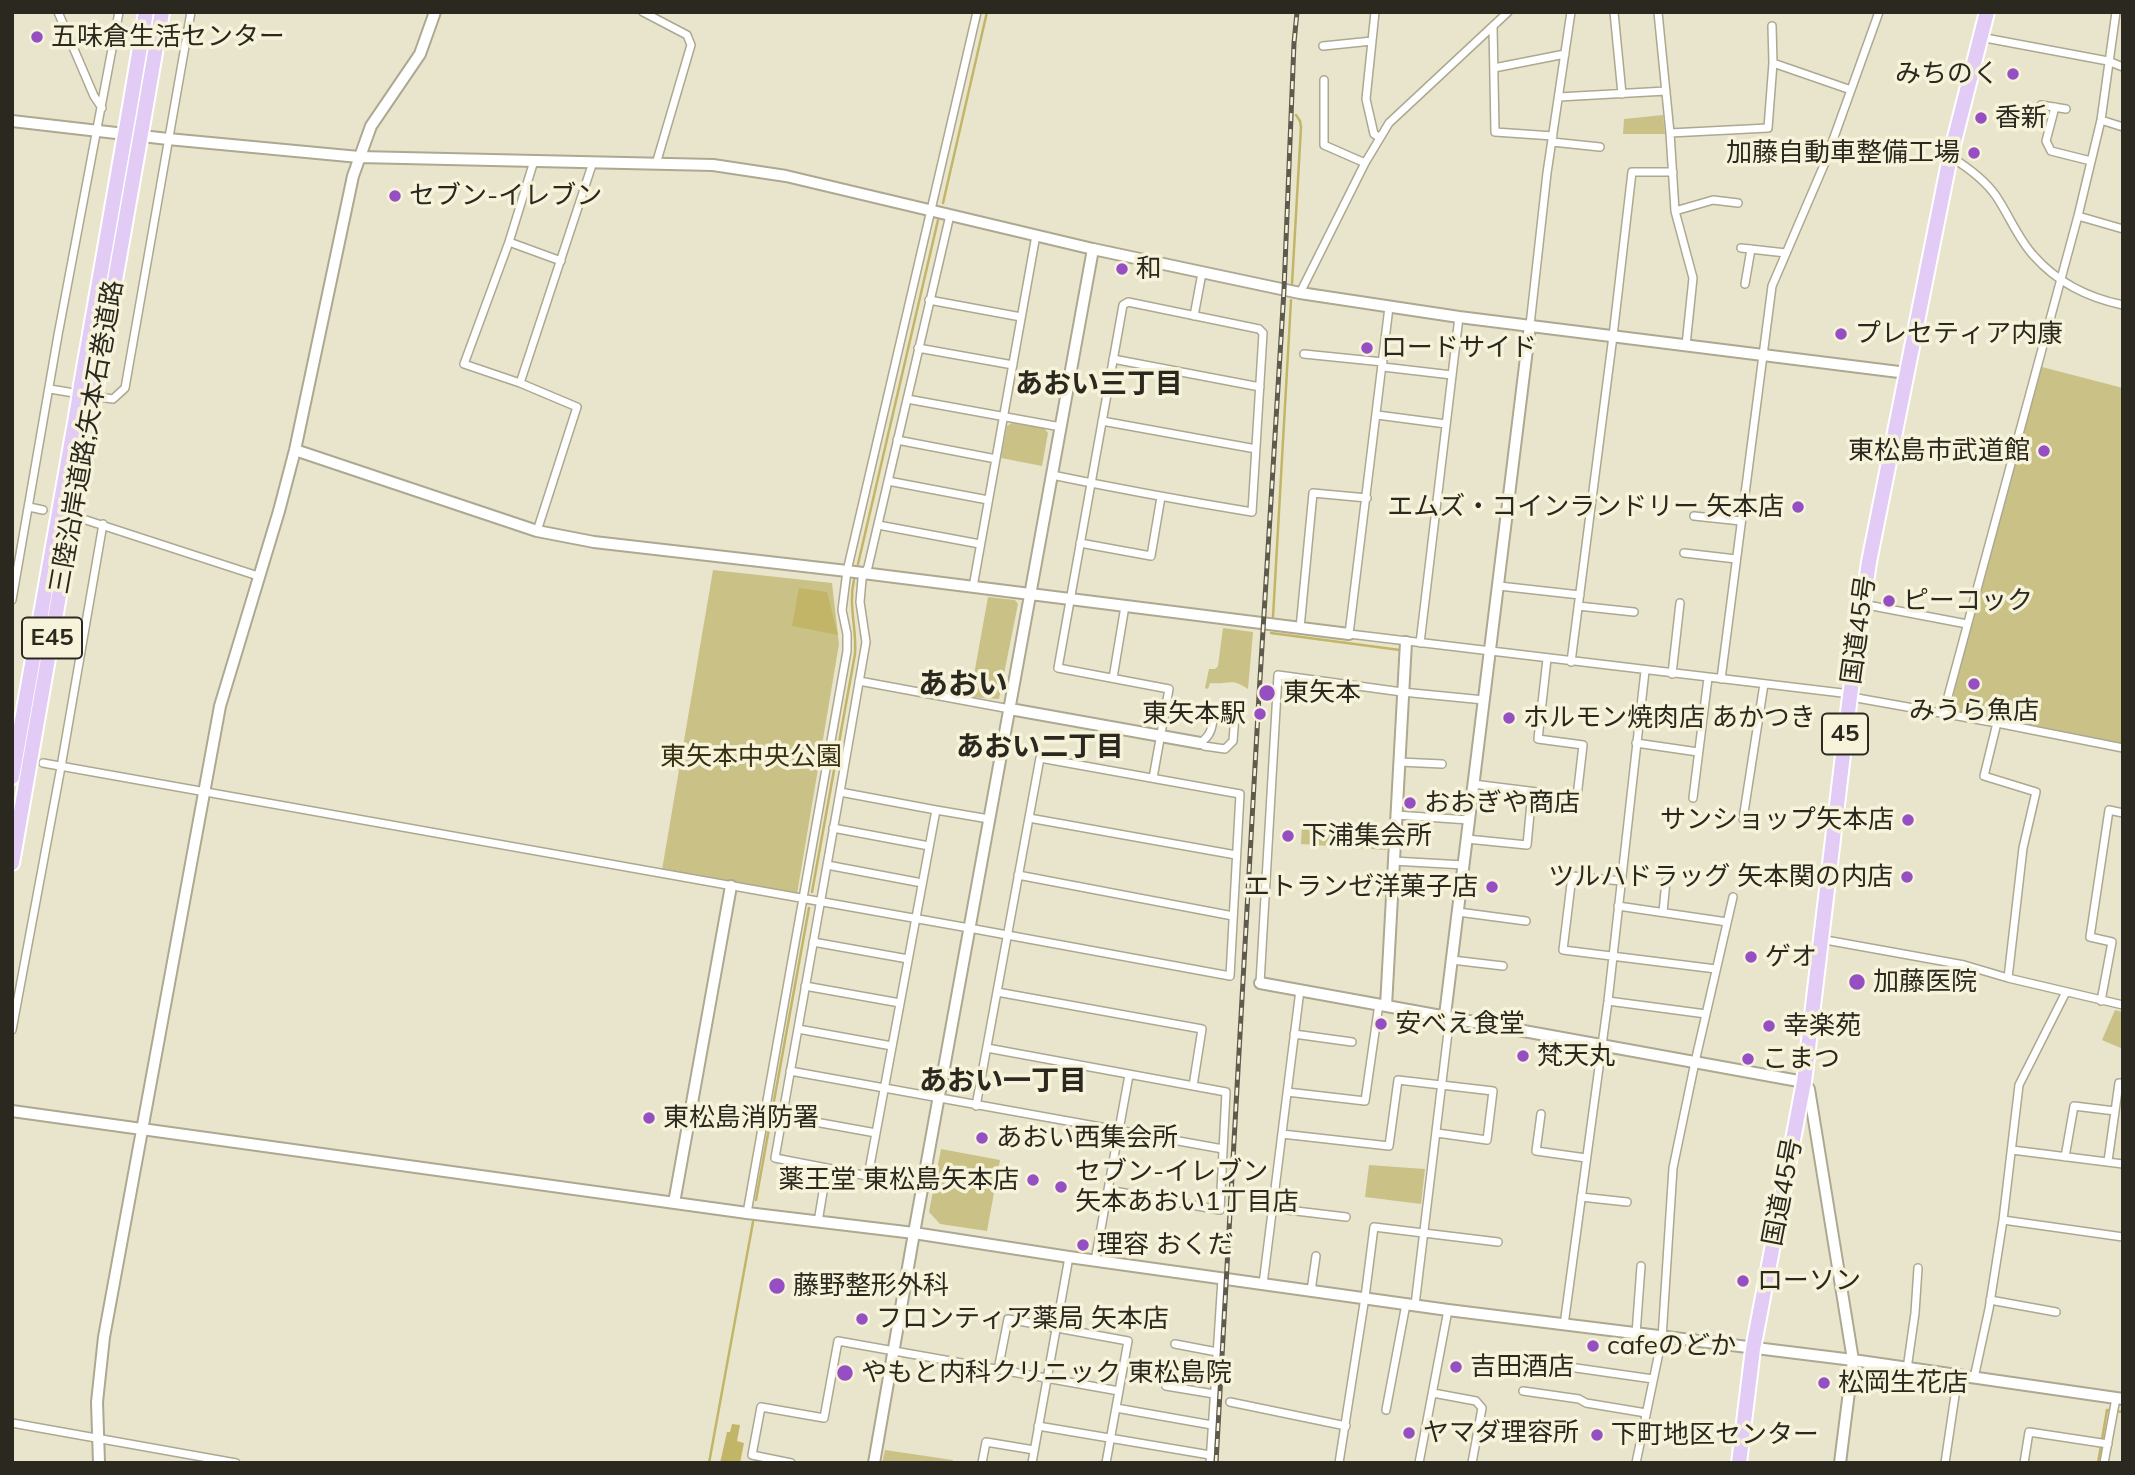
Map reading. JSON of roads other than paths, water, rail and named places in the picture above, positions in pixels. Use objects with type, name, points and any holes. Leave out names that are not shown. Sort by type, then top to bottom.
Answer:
[{"type":"highway","name":"三陸沿岸道路;矢本石巻道路","points":[[89,386],[123,146],[146,12]]},
{"type":"highway","name":"三陸沿岸道路;矢本石巻道路","points":[[12,777],[138,150],[162,12]]},
{"type":"highway","name":"国道45号","points":[[1740,1463],[1753,1349],[1804,1082],[1862,604],[1950,157],[1987,12]]},
{"type":"highway","name":"三陸沿岸道路;矢本石巻道路","points":[[12,863],[84,412]]},
{"type":"street","points":[[58,12],[94,96],[102,108]]},
{"type":"street","points":[[12,600],[58,335],[119,12]]},
{"type":"street","points":[[50,389],[113,399],[125,388],[191,12]]},
{"type":"street","points":[[99,1463],[99,1369],[220,706],[295,450],[353,176],[376,116],[421,54],[435,12]]},
{"type":"street","points":[[643,12],[687,35],[691,45],[656,164]]},
{"type":"street","points":[[747,1213],[847,651],[842,610],[847,571],[977,12]]},
{"type":"street","points":[[1375,12],[1366,99],[1374,134],[1380,137]]},
{"type":"street","points":[[1300,293],[1365,163],[1389,123],[1508,12]]},
{"type":"street","points":[[1386,1410],[1411,1304],[1424,1233],[1450,1024],[1445,1015],[1552,139],[1571,13],[1580,12]]},
{"type":"street","points":[[1614,12],[1622,94]]},
{"type":"street","points":[[1658,12],[1675,211],[1693,278],[1686,345]]},
{"type":"street","points":[[1721,679],[1769,297],[1824,165],[1879,12]]},
{"type":"street","points":[[1943,715],[2091,161],[2101,120],[2116,12]]},
{"type":"street","points":[[1493,26],[1495,132],[1600,147]]},
{"type":"street","points":[[1670,133],[1768,128],[1773,63],[1772,26]]},
{"type":"street","points":[[1979,37],[2108,61],[2123,67]]},
{"type":"street","points":[[1323,46],[1372,41]]},
{"type":"street","points":[[1494,68],[1565,54]]},
{"type":"street","points":[[1773,63],[1851,90]]},
{"type":"street","points":[[1324,80],[1324,145],[1365,163]]},
{"type":"street","points":[[1559,97],[1666,91]]},
{"type":"street","points":[[2041,105],[2066,109]]},
{"type":"street","points":[[2054,107],[2046,141],[2051,150],[2091,161]]},
{"type":"street","points":[[2101,120],[2123,127]]},
{"type":"street","points":[[12,121],[359,158],[713,165],[750,169],[1093,249],[1300,293],[1459,317],[1907,373]]},
{"type":"street","points":[[1950,157],[1966,166],[1995,194],[2033,255],[2061,279],[2082,293],[2123,305]]},
{"type":"street","points":[[534,161],[509,242],[464,364],[520,383],[577,407],[537,531]]},
{"type":"street","points":[[520,383],[593,162]]},
{"type":"street","points":[[1571,662],[1632,172],[1673,172]]},
{"type":"street","points":[[1675,211],[1713,200],[1738,203]]},
{"type":"street","points":[[936,810],[869,1176],[775,1158],[866,642],[860,602],[865,573],[950,215]]},
{"type":"street","points":[[2077,216],[2123,229]]},
{"type":"street","points":[[973,587],[1036,235]]},
{"type":"street","points":[[509,242],[561,261]]},
{"type":"street","points":[[1741,248],[1786,253]]},
{"type":"street","points":[[874,1463],[1093,249]]},
{"type":"street","points":[[1745,284],[1751,249]]},
{"type":"street","points":[[1194,316],[1202,273]]},
{"type":"street","points":[[929,300],[1021,317]]},
{"type":"street","points":[[1052,475],[1090,483],[1161,497],[1252,512],[1263,333],[1128,302],[1123,305],[1090,483],[1058,668],[1169,689],[1153,778]]},
{"type":"street","points":[[1349,635],[1389,307]]},
{"type":"street","points":[[1420,643],[1459,317]]},
{"type":"street","points":[[918,348],[1013,365]]},
{"type":"street","points":[[1304,354],[1452,375]]},
{"type":"street","points":[[1113,359],[1260,387]]},
{"type":"street","points":[[906,399],[1061,427]]},
{"type":"street","points":[[1377,415],[1446,424]]},
{"type":"street","points":[[1102,421],[1256,449]]},
{"type":"street","points":[[897,440],[996,459]]},
{"type":"street","points":[[295,450],[537,531],[594,542],[1842,693],[1943,715],[2123,748]]},
{"type":"street","points":[[888,481],[988,500]]},
{"type":"street","points":[[1300,628],[1312,493],[1367,498]]},
{"type":"street","points":[[1080,543],[1151,556],[1161,497]]},
{"type":"street","points":[[29,507],[43,510]]},
{"type":"street","points":[[1694,516],[1741,521]]},
{"type":"street","points":[[86,520],[258,576]]},
{"type":"street","points":[[12,1030],[103,524]]},
{"type":"street","points":[[878,525],[980,544]]},
{"type":"street","points":[[1684,553],[1736,559]]},
{"type":"street","points":[[1499,586],[1580,595]]},
{"type":"street","points":[[1672,674],[1680,603]]},
{"type":"street","points":[[1862,604],[1967,624]]},
{"type":"street","points":[[1112,678],[1125,606]]},
{"type":"street","points":[[1578,606],[1634,612]]},
{"type":"street","points":[[1287,1092],[1365,1101],[1382,1005],[1406,642]]},
{"type":"street","points":[[1473,784],[1577,797],[1583,745],[1538,740],[1547,659]]},
{"type":"street","points":[[1564,1325],[1608,1000],[1644,671]]},
{"type":"street","points":[[1484,700],[1278,675],[1260,983],[1804,1082],[1809,1089],[1853,1360],[1840,1463]]},
{"type":"street","points":[[1693,798],[1707,678]]},
{"type":"street","points":[[859,681],[1225,749],[1229,748],[1233,741],[1235,715],[1231,710],[1222,708],[1216,712],[1211,732],[1200,743]]},
{"type":"street","points":[[1744,818],[1764,684]]},
{"type":"street","points":[[1997,723],[1984,776],[2036,792],[2023,848],[2008,978]]},
{"type":"street","points":[[1636,743],[1698,752]]},
{"type":"street","points":[[43,763],[916,918],[969,928],[1007,935],[1230,976],[1240,794],[1040,758],[1018,875],[1007,935],[997,992],[986,1048],[976,1105]]},
{"type":"street","points":[[1399,762],[1442,764]]},
{"type":"street","points":[[840,792],[989,819]]},
{"type":"street","points":[[1467,839],[1527,845],[1532,792]]},
{"type":"street","points":[[2101,1001],[2112,942],[2090,937],[2109,810],[2123,813]]},
{"type":"street","points":[[1396,814],[1469,820]]},
{"type":"street","points":[[1029,818],[1236,855]]},
{"type":"street","points":[[834,828],[929,846]]},
{"type":"street","points":[[1392,861],[1464,865]]},
{"type":"street","points":[[827,865],[922,883]]},
{"type":"street","points":[[1018,875],[1233,916]]},
{"type":"street","points":[[1621,881],[1572,876],[1563,950],[1716,969]]},
{"type":"street","points":[[1663,912],[1666,881]]},
{"type":"street","points":[[674,1203],[731,886]]},
{"type":"street","points":[[1636,1463],[1662,1338],[1673,1168],[1733,897]]},
{"type":"street","points":[[1618,905],[1727,922]]},
{"type":"street","points":[[1458,912],[1526,921]]},
{"type":"street","points":[[1820,939],[1964,965],[2123,1005]]},
{"type":"street","points":[[813,942],[908,959]]},
{"type":"street","points":[[1452,960],[1503,966]]},
{"type":"street","points":[[805,986],[900,1003]]},
{"type":"street","points":[[1263,1284],[1300,990]]},
{"type":"street","points":[[997,992],[1202,1029],[1193,1086]]},
{"type":"street","points":[[1974,1378],[2003,1220],[2019,1085],[2066,992]]},
{"type":"street","points":[[1608,1000],[1706,1014]]},
{"type":"street","points":[[798,1029],[892,1046]]},
{"type":"street","points":[[1294,1034],[1352,1041]]},
{"type":"street","points":[[986,1048],[1226,1092],[1220,1210],[1108,1190]]},
{"type":"street","points":[[790,1072],[1223,1149]]},
{"type":"street","points":[[1096,1261],[1129,1075]]},
{"type":"street","points":[[1282,1134],[1389,1146],[1398,1080],[1493,1091],[1487,1140],[1437,1133]]},
{"type":"street","points":[[2108,1161],[2119,1083],[2123,1083]]},
{"type":"street","points":[[2065,1157],[2074,1106],[2115,1111]]},
{"type":"street","points":[[12,1111],[747,1213],[914,1233],[1448,1310],[1958,1375],[2116,1405],[2103,1443],[2104,1463]]},
{"type":"street","points":[[1541,1114],[1536,1151],[1586,1158]]},
{"type":"street","points":[[782,1116],[876,1133]]},
{"type":"street","points":[[2012,1150],[2123,1164]]},
{"type":"street","points":[[818,1222],[827,1168]]},
{"type":"street","points":[[1581,1197],[1627,1202]]},
{"type":"street","points":[[1271,1208],[1346,1217]]},
{"type":"street","points":[[2003,1220],[2123,1237]]},
{"type":"street","points":[[1339,1463],[1374,1227],[1497,1242]]},
{"type":"street","points":[[1311,1291],[1316,1256]]},
{"type":"street","points":[[1032,1463],[1069,1257]]},
{"type":"street","points":[[1636,1334],[1642,1266]]},
{"type":"street","points":[[1907,1369],[1918,1268]]},
{"type":"street","points":[[1038,1426],[1111,1437],[1210,1459],[1222,1279]]},
{"type":"street","points":[[1990,1300],[2056,1312]]},
{"type":"street","points":[[1419,1463],[1448,1310]]},
{"type":"street","points":[[998,1370],[1008,1320],[1128,1341],[1106,1463]]},
{"type":"street","points":[[790,1463],[752,1455],[761,1407],[824,1418],[838,1341],[1119,1391]]},
{"type":"street","points":[[1175,1344],[1217,1352]]},
{"type":"street","points":[[1534,1362],[1653,1379]]},
{"type":"street","points":[[1946,1463],[1958,1375]]},
{"type":"street","points":[[1166,1386],[1214,1394]]},
{"type":"street","points":[[1523,1391],[1646,1413]]},
{"type":"street","points":[[1433,1393],[1476,1401],[1482,1408],[1472,1463]]},
{"type":"street","points":[[1230,1402],[1346,1426]]},
{"type":"street","points":[[1116,1408],[1212,1425]]},
{"type":"street","points":[[12,1423],[236,1463]]},
{"type":"street","points":[[2024,1463],[2029,1432],[2103,1443]]},
{"type":"street","points":[[982,1463],[986,1441],[1034,1450]]},
{"type":"waterway","points":[[943,203],[987,12]]},
{"type":"waterway","points":[[1292,284],[1301,127],[1296,115]]},
{"type":"waterway","points":[[858,564],[938,220]]},
{"type":"waterway","points":[[1273,617],[1291,300]]},
{"type":"waterway","points":[[812,892],[855,654],[852,599],[854,580]]},
{"type":"waterway","points":[[1271,633],[1400,650]]},
{"type":"waterway","points":[[756,1200],[809,908]]},
{"type":"waterway","points":[[709,1463],[753,1222]]},
{"type":"waterway","points":[[2098,1463],[2107,1410],[2123,1412]]},
{"type":"railway","points":[[1216,1463],[1284,290],[1297,12]]},
{"type":"place","name":"五味倉生活センター","points":[[37,37]]},
{"type":"place","name":"みちのく","points":[[2013,74]]},
{"type":"place","name":"香新","points":[[1981,118]]},
{"type":"place","name":"加藤自動車整備工場","points":[[1974,153]]},
{"type":"place","name":"セブン-イレブン","points":[[395,196]]},
{"type":"place","name":"和","points":[[1122,269]]},
{"type":"place","name":"プレセティア内康","points":[[1841,334]]},
{"type":"place","name":"ロードサイド","points":[[1367,348]]},
{"type":"place","name":"東松島市武道館","points":[[2044,451]]},
{"type":"place","name":"エムズ・コインランドリー 矢本店","points":[[1798,507]]},
{"type":"place","name":"ピーコック","points":[[1889,601]]},
{"type":"place","name":"みうら魚店","points":[[1974,684]]},
{"type":"place","name":"東矢本","points":[[1267,693]]},
{"type":"place","name":"東矢本駅","points":[[1260,714]]},
{"type":"place","name":"ホルモン焼肉店 あかつき","points":[[1509,718]]},
{"type":"place","name":"おおぎや商店","points":[[1410,803]]},
{"type":"place","name":"サンショップ矢本店","points":[[1908,820]]},
{"type":"place","name":"下浦集会所","points":[[1288,836]]},
{"type":"place","name":"ツルハドラッグ 矢本関の内店","points":[[1907,877]]},
{"type":"place","name":"エトランゼ洋菓子店","points":[[1492,887]]},
{"type":"place","name":"ゲオ","points":[[1751,957]]},
{"type":"place","name":"加藤医院","points":[[1857,982]]},
{"type":"place","name":"安べえ食堂","points":[[1381,1024]]},
{"type":"place","name":"幸楽苑","points":[[1769,1026]]},
{"type":"place","name":"梵天丸","points":[[1523,1056]]},
{"type":"place","name":"こまつ","points":[[1748,1059]]},
{"type":"place","name":"東松島消防署","points":[[649,1118]]},
{"type":"place","name":"あおい西集会所","points":[[982,1138]]},
{"type":"place","name":"薬王堂 東松島矢本店","points":[[1033,1180]]},
{"type":"place","name":"セブン-イレブン 矢本あおい1丁目店","points":[[1061,1187]]},
{"type":"place","name":"理容 おくだ","points":[[1083,1245]]},
{"type":"place","name":"ローソン","points":[[1743,1281]]},
{"type":"place","name":"藤野整形外科","points":[[777,1286]]},
{"type":"place","name":"フロンティア薬局 矢本店","points":[[862,1319]]},
{"type":"place","name":"cafeのどか","points":[[1593,1346]]},
{"type":"place","name":"吉田酒店","points":[[1456,1367]]},
{"type":"place","name":"やもと内科クリニック 東松島院","points":[[845,1373]]},
{"type":"place","name":"松岡生花店","points":[[1824,1383]]},
{"type":"place","name":"ヤマダ理容所","points":[[1409,1433]]},
{"type":"place","name":"下町地区センター","points":[[1597,1435]]},
{"type":"district","name":"あおい三丁目","points":[[1099,385]]},
{"type":"district","name":"あおい","points":[[963,685]]},
{"type":"district","name":"あおい二丁目","points":[[1040,748]]},
{"type":"district","name":"あおい一丁目","points":[[1003,1082]]},
{"type":"park label","name":"東矢本中央公園","points":[[751,757]]}]
